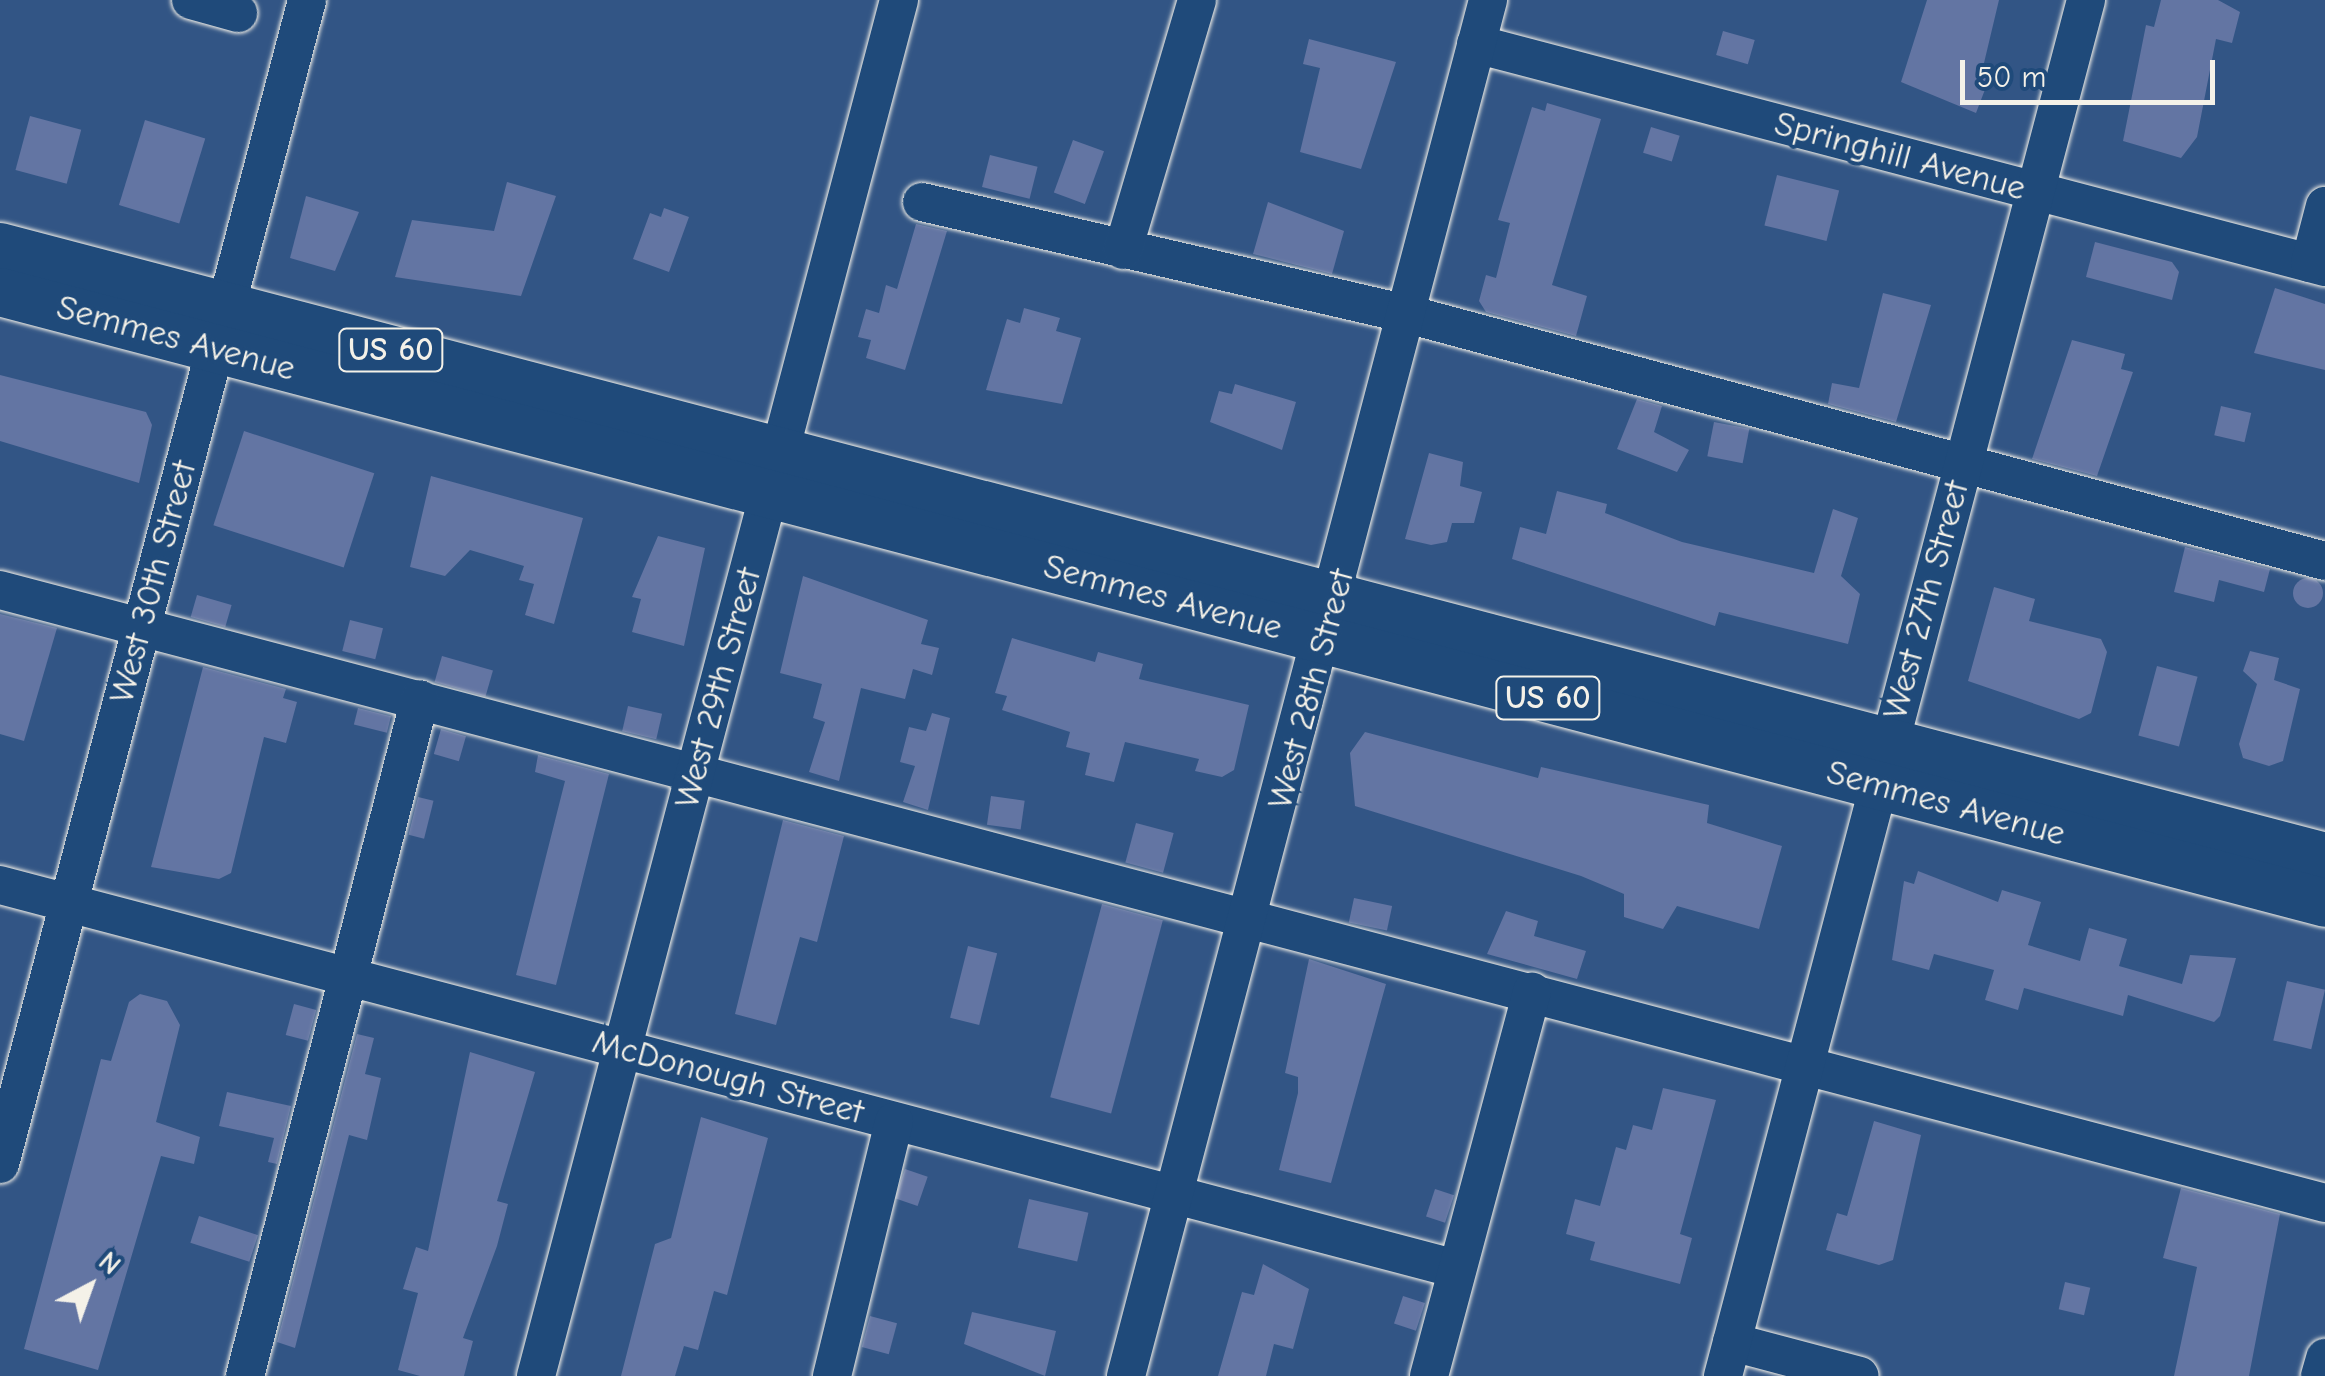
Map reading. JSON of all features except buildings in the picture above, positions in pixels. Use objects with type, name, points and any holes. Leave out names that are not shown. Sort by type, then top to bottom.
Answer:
[{"type":"main road","name":"Semmes Avenue","points":[[0,247],[221,328],[1881,764],[2325,903]]},
{"type":"main road","name":"Semmes Avenue","points":[[0,292],[221,328]]},
{"type":"main road","name":"Semmes Avenue","points":[[1881,764],[2325,857]]},
{"type":"street","points":[[191,0],[238,13]]},
{"type":"street","name":"West 30th Street","points":[[0,1164],[307,0]]},
{"type":"street","name":"West 29th Street","points":[[536,1376],[899,0]]},
{"type":"street","points":[[1123,250],[1197,0]]},
{"type":"street","name":"West 28th Street","points":[[1126,1376],[1251,917],[1488,0]]},
{"type":"street","name":"West 27th Street","points":[[1728,1359],[1881,764],[2086,0]]},
{"type":"street","name":"Springhill Avenue","points":[[1476,44],[2318,265]]},
{"type":"street","points":[[922,202],[1407,314],[2325,562]]},
{"type":"street","points":[[2318,265],[2325,206]]},
{"type":"street","points":[[0,590],[2325,1203]]},
{"type":"street","points":[[245,1376],[420,699]]},
{"type":"street","name":"McDonough Street","points":[[0,885],[1456,1269]]},
{"type":"street","points":[[1429,1376],[1532,992]]},
{"type":"street","points":[[832,1376],[894,1121]]},
{"type":"street","points":[[2320,1376],[2325,1358]]},
{"type":"street","points":[[1728,1359],[1860,1376]]}]
